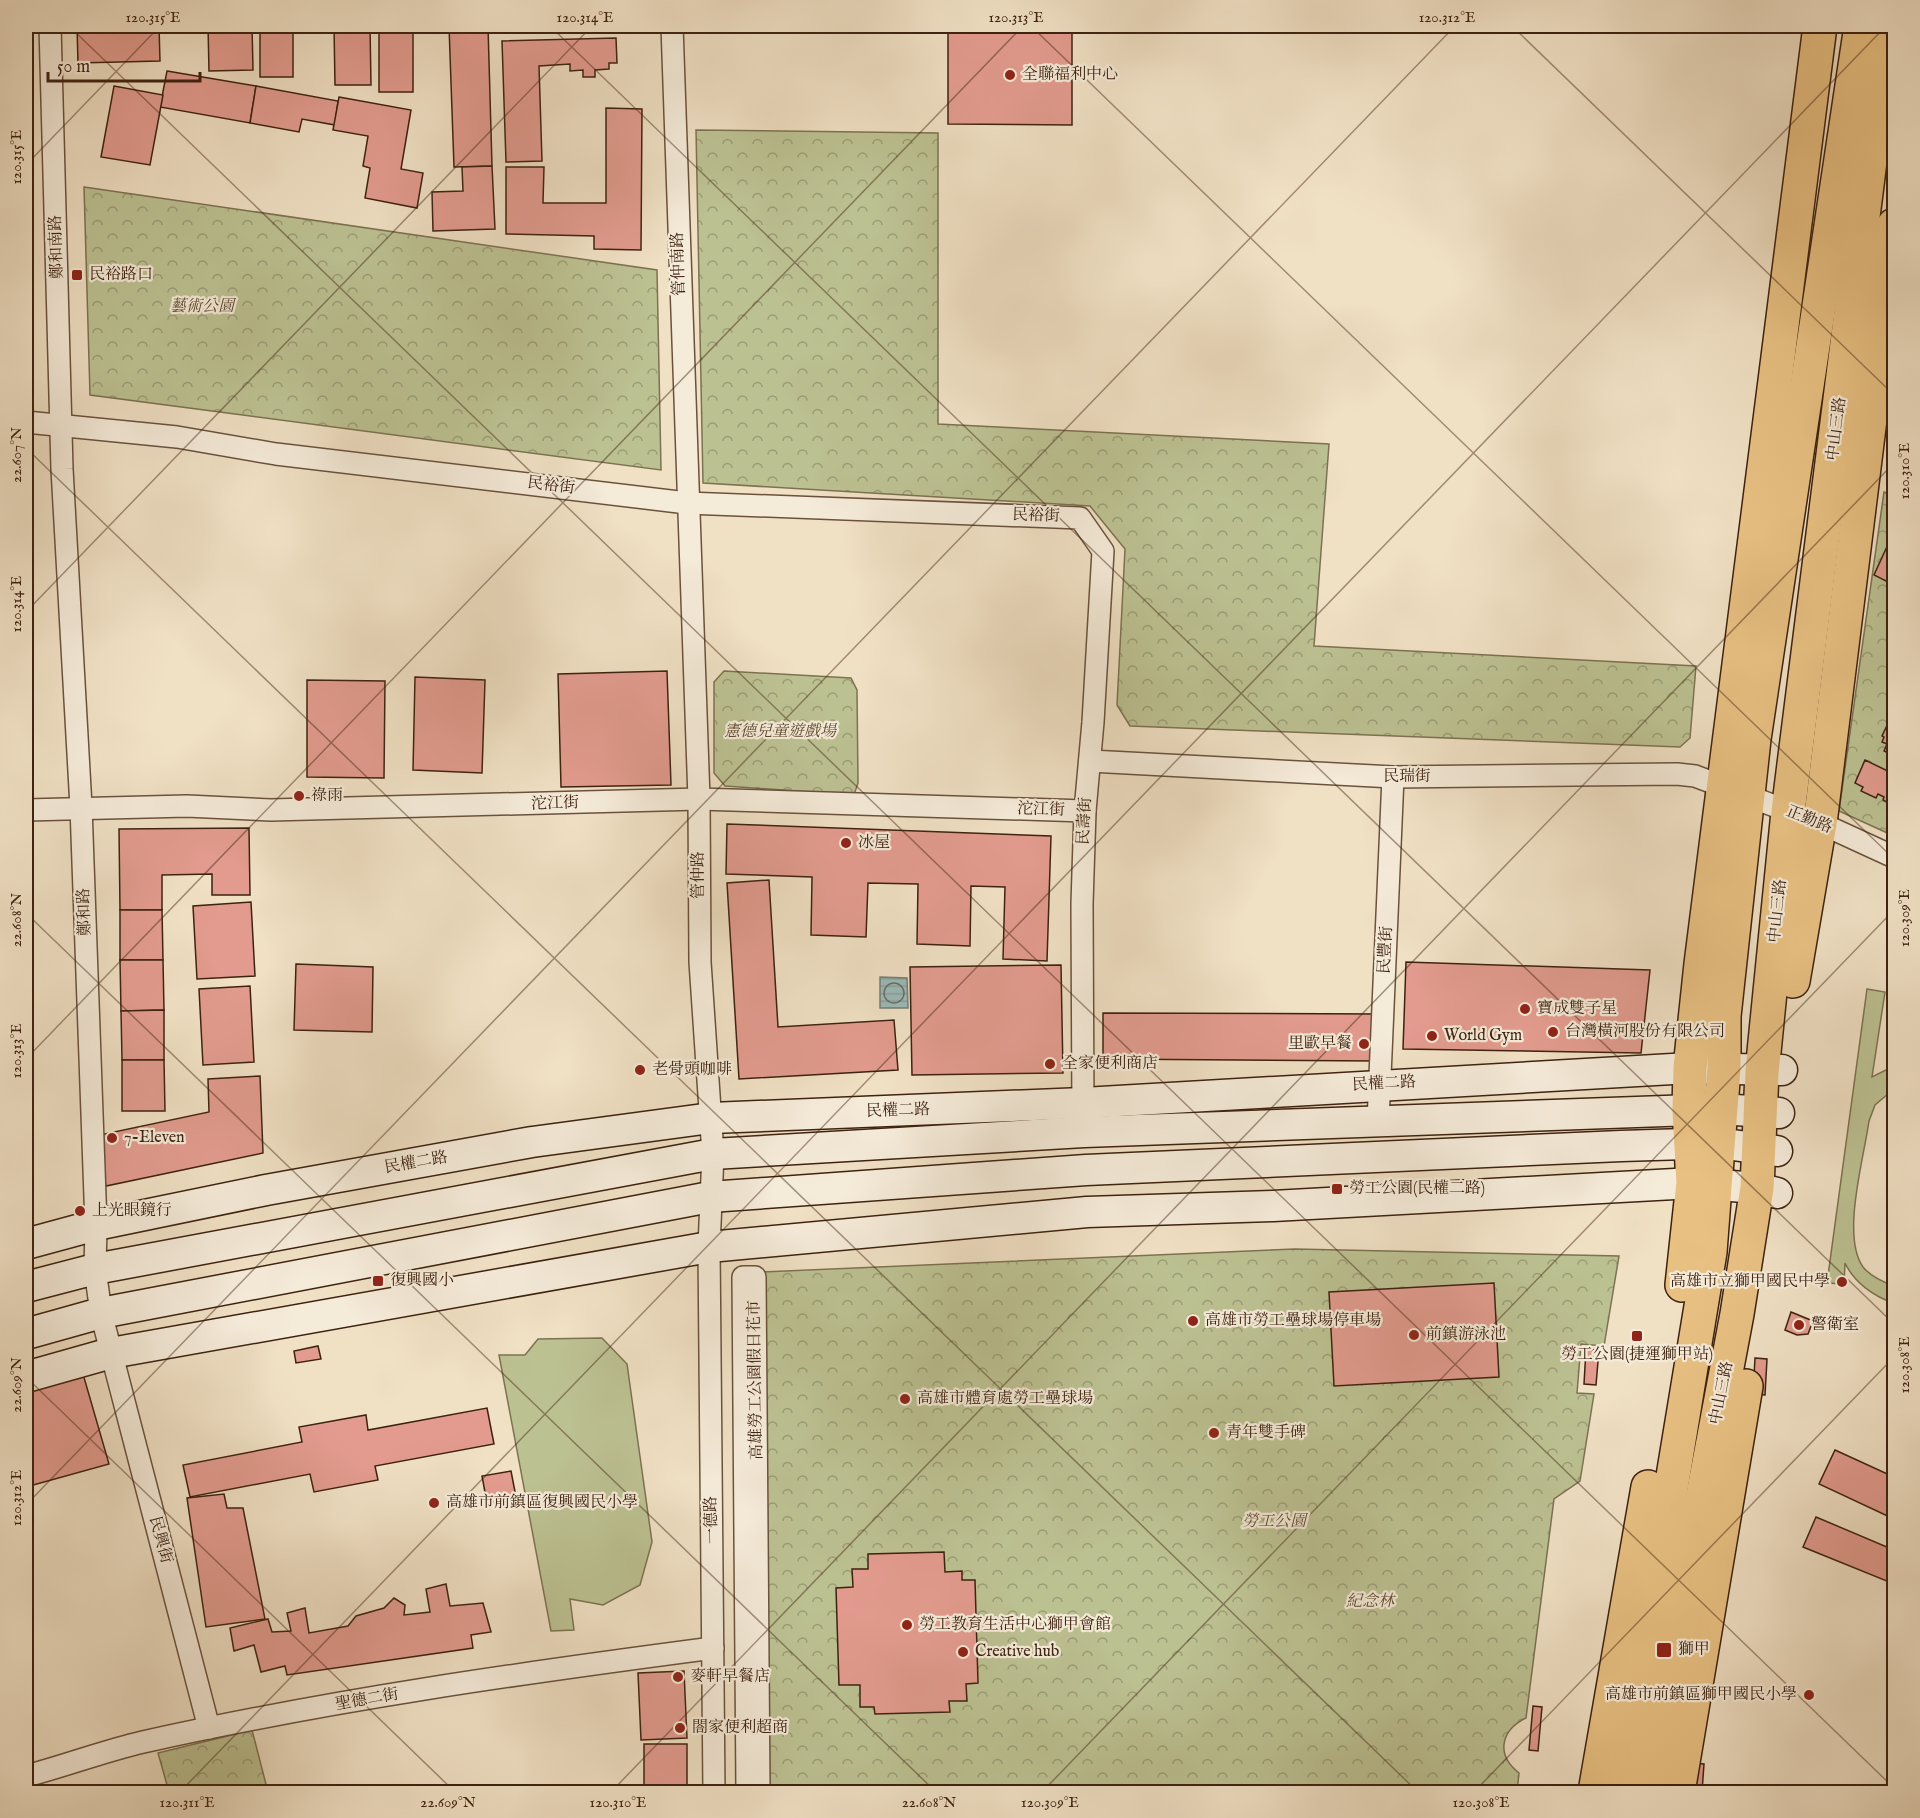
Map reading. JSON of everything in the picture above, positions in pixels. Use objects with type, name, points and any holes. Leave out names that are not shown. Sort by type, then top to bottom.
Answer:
[{"type":"main road","name":"中山三路","points":[[1705,1143],[1689,1110],[1690,1068],[1736,791],[1820,26]]},
{"type":"main road","name":"中山三路","points":[[1621,1792],[1710,1252],[1705,1184],[1705,1143],[1721,1109],[1736,791],[1754,739],[1861,26]]},
{"type":"main road","name":"中山三路","points":[[1678,1792],[1767,1190],[1788,812],[1887,26]]},
{"type":"main road","name":"中山三路","points":[[1772,1071],[1820,823],[1894,225]]},
{"type":"main road","name":"民權二路","points":[[26,1287],[95,1269],[713,1154],[1083,1118],[1381,1084],[1690,1068],[1772,1071]]},
{"type":"main road","name":"民權二路","points":[[26,1244],[96,1225],[266,1190],[532,1142],[711,1119],[1083,1118],[1378,1122],[1721,1109],[1770,1113]]},
{"type":"main road","points":[[26,1334],[101,1313],[710,1197],[1086,1170],[1705,1143],[1768,1149]]},
{"type":"main road","name":"中山三路","points":[[1595,1792],[1674,1338],[1705,1184]]},
{"type":"main road","points":[[26,1377],[111,1353],[709,1247],[1087,1212],[1273,1206],[1705,1184],[1767,1190]]},
{"type":"main road","name":"中山三路","points":[[1647,1792],[1737,1314],[1767,1190]]},
{"type":"street","name":"鄭和南路","points":[[50,26],[62,469]]},
{"type":"street","name":"管仲南路","points":[[672,26],[687,503]]},
{"type":"street","name":"民裕街","points":[[26,422],[177,437],[276,454],[687,503],[1080,518]]},
{"type":"street","name":"鄭和路","points":[[62,469],[81,807],[96,1225],[95,1269],[101,1313],[111,1353]]},
{"type":"street","name":"管仲路","points":[[687,503],[699,799],[700,962],[713,1154],[709,1247]]},
{"type":"street","name":"民壽街","points":[[1080,518],[1103,551],[1085,811],[1082,904],[1083,1118]]},
{"type":"street","name":"民瑞街","points":[[1090,760],[1393,777],[1677,774],[1695,776],[1736,791]]},
{"type":"street","name":"民豐街","points":[[1378,1122],[1393,777]]},
{"type":"street","name":"正勤路","points":[[1736,791],[1820,823],[1894,857]]},
{"type":"street","name":"沱江街","points":[[26,810],[187,806],[271,810],[699,799],[1085,811]]},
{"type":"street","name":"一德路","points":[[709,1247],[714,1792]]},
{"type":"street","name":"高雄勞工公園假日花市","points":[[747,1792],[743,1277],[755,1277],[759,1792]]},
{"type":"street","name":"民興街","points":[[111,1353],[209,1728]]},
{"type":"street","name":"聖德二街","points":[[26,1776],[141,1742],[209,1728],[468,1682],[713,1648]]},
{"type":"green space","points":[[696,130],[938,133],[938,424],[1329,444],[1314,646],[1696,666],[1690,738],[1680,747],[1130,726],[1117,705],[1125,549],[1090,506],[703,483]]},
{"type":"green space","name":"藝術公園","points":[[84,187],[657,270],[661,470],[90,395]]},
{"type":"green space","points":[[26,329],[32,390],[26,389]]},
{"type":"green space","points":[[1884,492],[1894,497],[1894,836],[1839,811]]},
{"type":"green space","name":"憲德兒童遊戲場","points":[[724,671],[851,678],[857,690],[858,783],[854,795],[725,786],[714,773],[714,682]]},
{"type":"green space","points":[[1867,989],[1885,992],[1872,1077],[1894,1066],[1894,1089],[1875,1105],[1869,1121],[1856,1196],[1854,1236],[1857,1253],[1866,1271],[1894,1286],[1894,1303],[1865,1288],[1845,1263],[1844,1284],[1827,1283]]},
{"type":"green space","name":"勞工公園","points":[[1295,1249],[1619,1256],[1604,1346],[1581,1344],[1577,1393],[1594,1394],[1580,1481],[1554,1499],[1526,1718],[1511,1730],[1504,1744],[1507,1759],[1519,1773],[1517,1792],[759,1792],[761,1272]]},
{"type":"green space","points":[[602,1338],[627,1364],[652,1542],[640,1585],[603,1605],[570,1599],[574,1630],[551,1631],[499,1355],[525,1355],[538,1339]]},
{"type":"green space","points":[[252,1730],[268,1792],[169,1792],[158,1753]]},
{"type":"water","points":[[880,977],[907,978],[908,1008],[880,1008]]},
{"type":"building","points":[[77,26],[159,26],[160,61],[78,63]]},
{"type":"building","points":[[208,26],[252,26],[253,70],[209,71]]},
{"type":"building","points":[[260,26],[293,26],[293,77],[260,77]]},
{"type":"building","points":[[334,26],[370,26],[371,85],[335,85]]},
{"type":"building","points":[[379,26],[413,26],[413,92],[379,92]]},
{"type":"building","points":[[449,26],[488,26],[492,166],[454,167]]},
{"type":"building","points":[[493,26],[528,26],[528,27],[493,28]]},
{"type":"building","name":"全聯福利中心","points":[[948,26],[1072,26],[1072,125],[948,124]]},
{"type":"building","points":[[616,38],[617,63],[609,63],[609,69],[595,70],[595,77],[583,77],[583,70],[570,71],[570,64],[539,66],[542,161],[506,162],[502,41]]},
{"type":"building","points":[[167,71],[256,86],[250,123],[160,107]]},
{"type":"building","points":[[114,86],[163,95],[150,165],[101,157]]},
{"type":"building","points":[[256,86],[338,101],[335,125],[302,119],[299,132],[250,123]]},
{"type":"building","points":[[339,97],[411,110],[401,169],[423,173],[417,208],[365,198],[370,168],[363,166],[368,136],[333,130]]},
{"type":"building","points":[[606,108],[642,109],[641,250],[594,249],[594,236],[506,234],[506,167],[544,167],[543,203],[606,203]]},
{"type":"building","points":[[492,166],[495,229],[433,231],[432,192],[463,191],[462,167]]},
{"type":"building","points":[[26,194],[30,304],[26,304]]},
{"type":"building","points":[[1890,540],[1894,542],[1894,585],[1874,575]]},
{"type":"building","points":[[667,671],[671,785],[561,787],[558,674]]},
{"type":"building","points":[[415,677],[485,680],[482,773],[413,770]]},
{"type":"building","points":[[307,680],[385,681],[384,778],[307,777]]},
{"type":"building","points":[[1893,713],[1894,756],[1884,751],[1887,744],[1882,742],[1884,737],[1882,736]]},
{"type":"building","points":[[1865,760],[1894,774],[1894,806],[1878,794],[1876,798],[1861,791],[1863,787],[1855,783]]},
{"type":"building","points":[[727,824],[1051,836],[1047,961],[1003,959],[1005,887],[971,886],[970,946],[917,944],[918,884],[868,883],[866,937],[811,935],[812,877],[726,874]]},
{"type":"building","points":[[249,828],[250,895],[212,895],[212,874],[162,875],[162,910],[120,910],[119,829]]},
{"type":"building","points":[[769,880],[778,1027],[894,1020],[898,1070],[739,1079],[727,883]]},
{"type":"building","points":[[251,902],[255,976],[197,979],[193,906]]},
{"type":"building","points":[[120,910],[162,910],[163,960],[120,960]]},
{"type":"building","points":[[120,960],[163,960],[164,1010],[121,1011]]},
{"type":"building","name":"寶成雙子星","points":[[1406,962],[1650,970],[1641,1053],[1403,1049]]},
{"type":"building","points":[[296,964],[373,967],[372,1032],[294,1030]]},
{"type":"building","points":[[1061,965],[1063,1073],[912,1075],[910,967]]},
{"type":"building","points":[[250,986],[254,1062],[203,1065],[199,989]]},
{"type":"building","points":[[164,1010],[164,1060],[122,1060],[121,1011]]},
{"type":"building","points":[[1103,1013],[1376,1014],[1376,1061],[1103,1059]]},
{"type":"building","points":[[122,1060],[164,1060],[165,1111],[122,1111]]},
{"type":"building","points":[[260,1076],[263,1153],[106,1186],[95,1136],[209,1112],[208,1079]]},
{"type":"building","name":"前鎮游泳池","points":[[1494,1283],[1499,1377],[1334,1386],[1329,1292]]},
{"type":"building","name":"警衛室","points":[[1791,1312],[1813,1321],[1808,1334],[1797,1335],[1785,1330]]},
{"type":"building","points":[[318,1346],[321,1359],[296,1363],[294,1351]]},
{"type":"building","points":[[1586,1349],[1599,1350],[1596,1385],[1584,1384]]},
{"type":"building","points":[[1755,1358],[1767,1359],[1765,1395],[1753,1394]]},
{"type":"building","points":[[83,1374],[109,1464],[26,1487],[26,1390]]},
{"type":"building","points":[[487,1408],[494,1444],[375,1466],[378,1480],[314,1492],[310,1474],[190,1497],[183,1465],[302,1442],[299,1427],[366,1415],[368,1430]]},
{"type":"building","points":[[1835,1450],[1894,1477],[1894,1519],[1819,1484]]},
{"type":"building","points":[[511,1471],[516,1497],[487,1503],[482,1476]]},
{"type":"building","points":[[224,1494],[227,1508],[243,1508],[265,1619],[206,1627],[187,1498]]},
{"type":"building","points":[[1816,1517],[1894,1550],[1894,1584],[1803,1547]]},
{"type":"building","name":"勞工教育生活中心獅甲會館","points":[[944,1552],[945,1572],[962,1571],[962,1580],[975,1580],[978,1683],[966,1684],[967,1701],[949,1701],[950,1712],[875,1714],[874,1707],[860,1707],[860,1685],[839,1685],[836,1588],[853,1587],[852,1569],[868,1569],[868,1554]]},
{"type":"building","points":[[446,1584],[450,1606],[483,1603],[491,1632],[471,1635],[473,1648],[287,1675],[285,1666],[261,1672],[254,1645],[234,1651],[230,1628],[268,1619],[272,1632],[291,1631],[287,1613],[305,1608],[309,1633],[348,1626],[356,1616],[384,1608],[394,1598],[405,1605],[404,1615],[430,1612],[426,1589]]},
{"type":"building","points":[[684,1671],[687,1738],[641,1740],[638,1673]]},
{"type":"building","points":[[1533,1706],[1542,1707],[1538,1751],[1529,1750]]},
{"type":"building","points":[[644,1744],[687,1744],[687,1792],[644,1792]]},
{"type":"building","points":[[1692,1763],[1704,1764],[1702,1792],[1690,1792]]},
{"type":"place","name":"全聯福利中心","points":[[1010,75]]},
{"type":"place","name":"民裕路口","points":[[77,275]]},
{"type":"place","name":"祿雨","points":[[299,796]]},
{"type":"place","name":"冰屋","points":[[846,843]]},
{"type":"place","name":"寶成雙子星","points":[[1525,1009]]},
{"type":"place","name":"台灣橫河股份有限公司","points":[[1553,1032]]},
{"type":"place","name":"World Gym","points":[[1432,1036]]},
{"type":"place","name":"里歐早餐","points":[[1364,1044]]},
{"type":"place","name":"全家便利商店","points":[[1050,1064]]},
{"type":"place","name":"老骨頭咖啡","points":[[640,1070]]},
{"type":"place","name":"7-Eleven","points":[[112,1138]]},
{"type":"place","name":"勞工公園(民權二路)","points":[[1337,1189]]},
{"type":"place","name":"上光眼鏡行","points":[[80,1211]]},
{"type":"place","name":"復興國小","points":[[378,1281]]},
{"type":"place","name":"高雄市立獅甲國民中學","points":[[1842,1282]]},
{"type":"place","name":"高雄市勞工壘球場停車場","points":[[1193,1321]]},
{"type":"place","name":"警衛室","points":[[1799,1325]]},
{"type":"place","name":"前鎮游泳池","points":[[1414,1335]]},
{"type":"place","name":"勞工公園(捷運獅甲站)","points":[[1637,1336]]},
{"type":"place","name":"高雄市體育處勞工壘球場","points":[[905,1399]]},
{"type":"place","name":"青年雙手碑","points":[[1214,1433]]},
{"type":"place","name":"高雄市前鎮區復興國民小學","points":[[434,1503]]},
{"type":"place","name":"勞工教育生活中心獅甲會館","points":[[907,1625]]},
{"type":"place","name":"獅甲","points":[[1664,1650]]},
{"type":"place","name":"Creative hub","points":[[963,1652]]},
{"type":"place","name":"麥軒早餐店","points":[[678,1677]]},
{"type":"place","name":"高雄市前鎮區獅甲國民小學","points":[[1809,1695]]},
{"type":"place","name":"閤家便利超商","points":[[680,1728]]},
{"type":"park label","name":"紀念林","points":[[1370,1602]]}]
